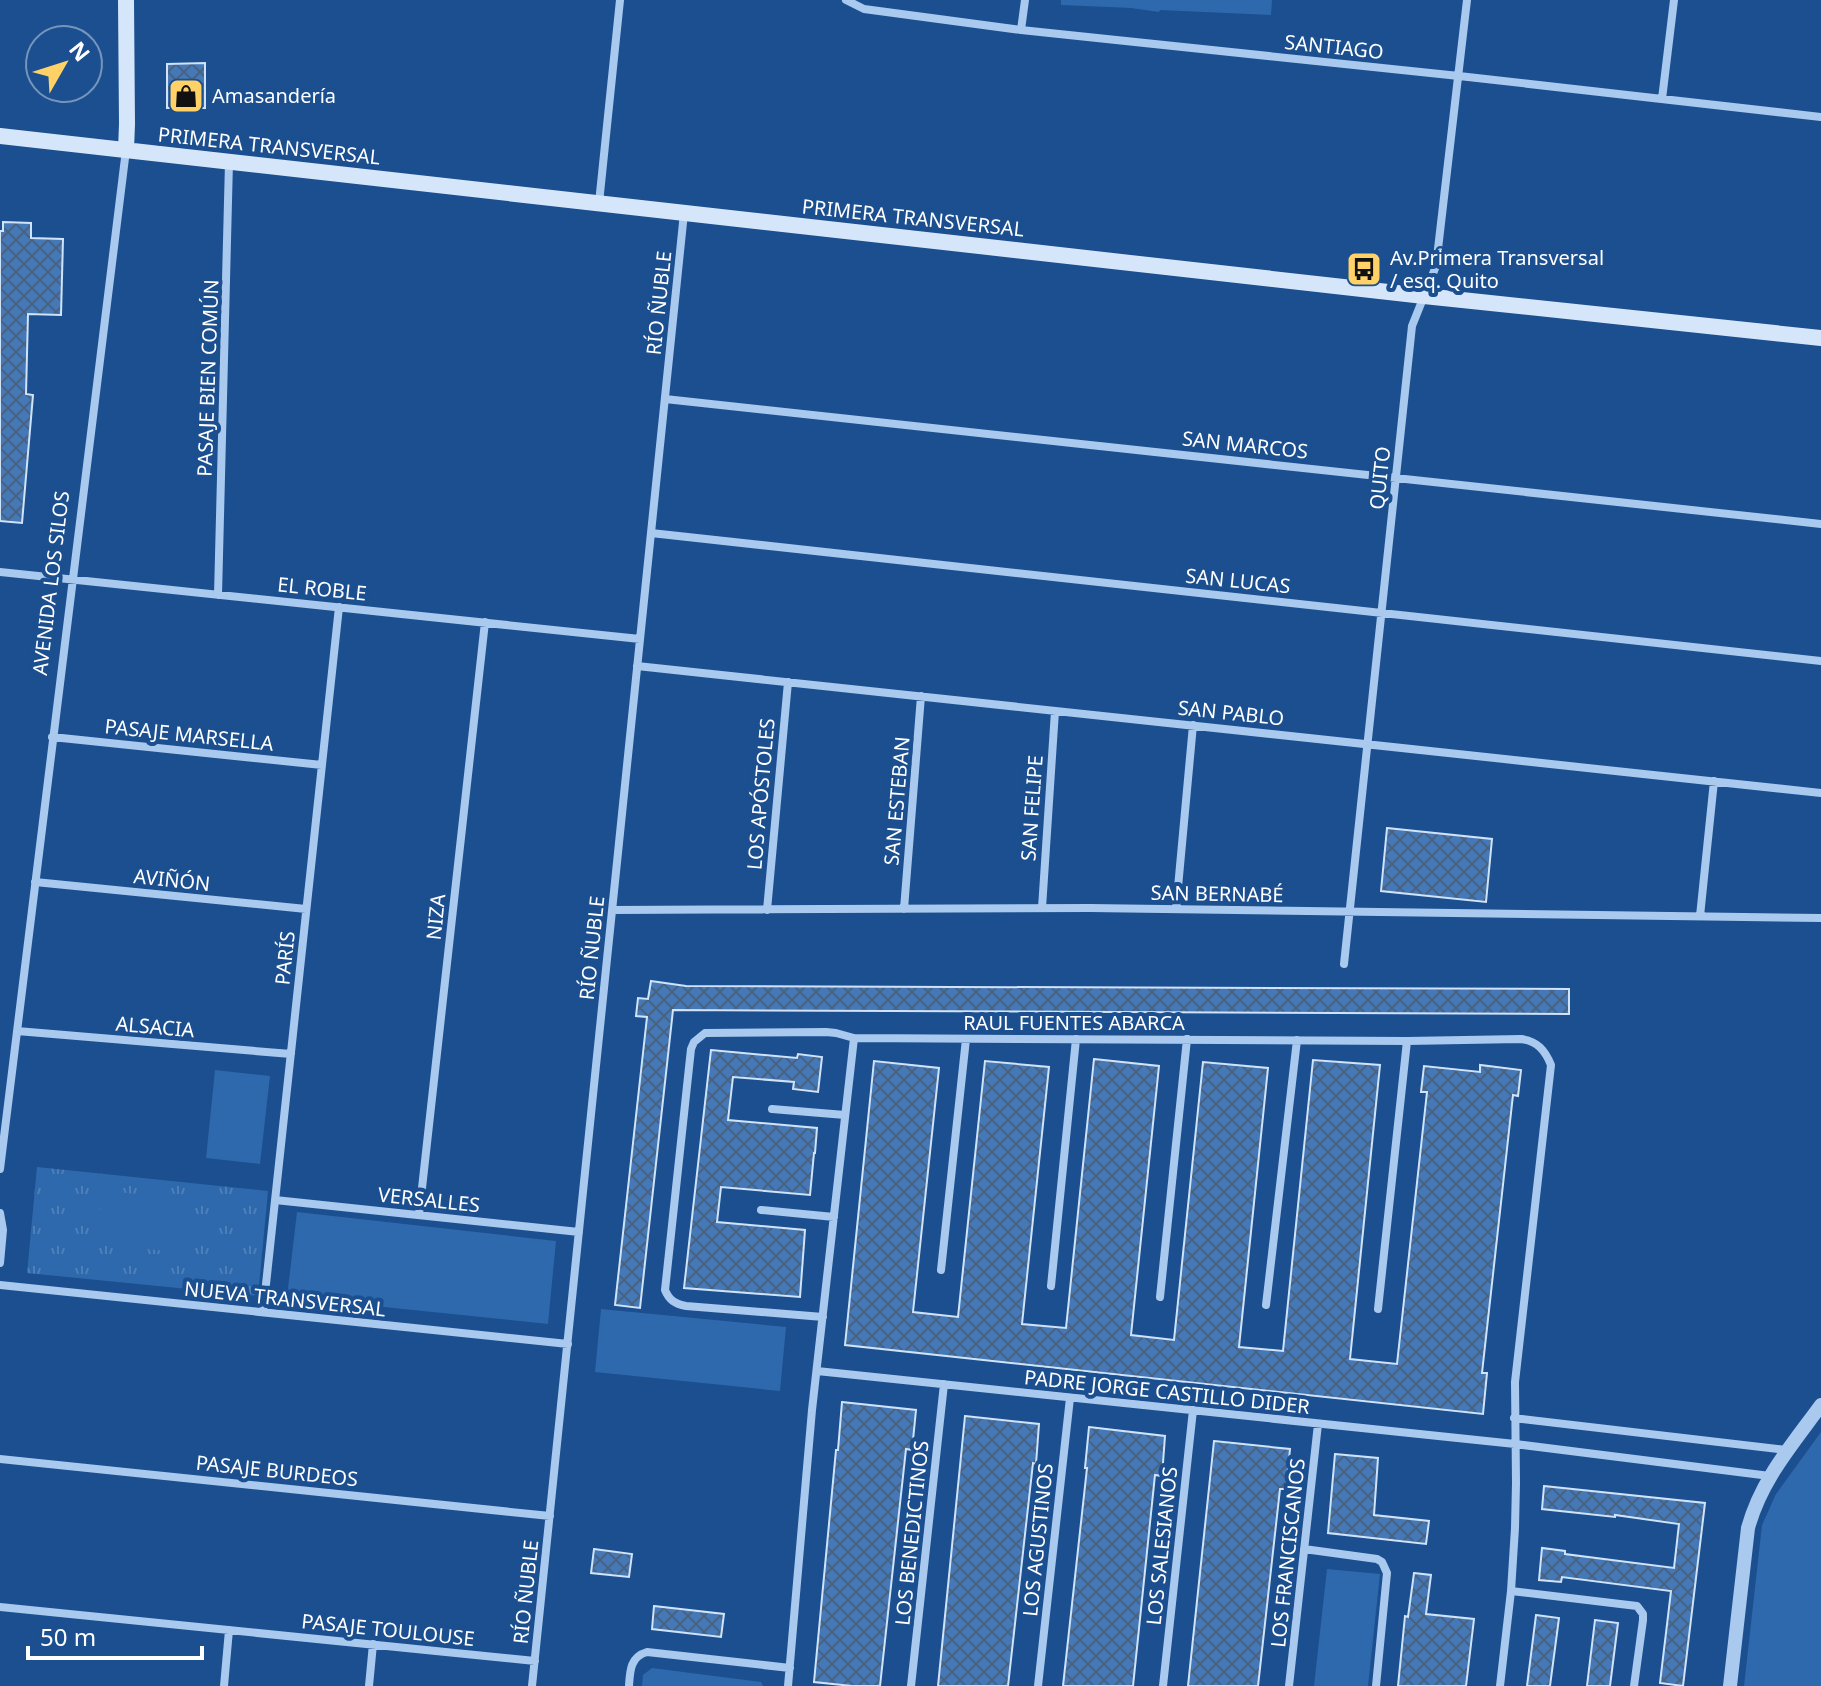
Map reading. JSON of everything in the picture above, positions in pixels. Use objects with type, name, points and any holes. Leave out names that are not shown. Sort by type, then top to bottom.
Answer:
[{"type":"main road","name":"AVENIDA LOS SILOS","points":[[126,0],[126,150]]},
{"type":"main road","name":"PRIMERA TRANSVERSAL","points":[[0,136],[1821,338]]},
{"type":"street","points":[[599,203],[620,0]]},
{"type":"street","name":"SANTIAGO","points":[[846,0],[864,9],[1021,30],[1821,117]]},
{"type":"street","points":[[1021,30],[1025,0]]},
{"type":"street","name":"QUITO","points":[[1344,964],[1412,326],[1436,266],[1467,0]]},
{"type":"street","points":[[1662,99],[1674,0]]},
{"type":"street","name":"AVENIDA LOS SILOS","points":[[0,1169],[126,150]]},
{"type":"street","name":"PASAJE BIEN COMÚN","points":[[218,595],[229,162]]},
{"type":"street","name":"RÍO ÑUBLE","points":[[532,1686],[684,213]]},
{"type":"street","name":"SAN MARCOS","points":[[665,399],[1821,524]]},
{"type":"street","name":"SAN LUCAS","points":[[651,533],[1821,661]]},
{"type":"street","name":"EL ROBLE","points":[[0,572],[640,639]]},
{"type":"street","name":"PARÍS","points":[[263,1312],[339,607]]},
{"type":"street","name":"NIZA","points":[[419,1215],[485,622]]},
{"type":"street","name":"SAN PABLO","points":[[637,666],[1821,793]]},
{"type":"street","name":"LOS APÓSTOLES","points":[[767,910],[788,682]]},
{"type":"street","name":"SAN ESTEBAN","points":[[904,909],[921,696]]},
{"type":"street","name":"SAN FELIPE","points":[[1042,908],[1055,711]]},
{"type":"street","points":[[1176,909],[1193,725]]},
{"type":"street","name":"PASAJE MARSELLA","points":[[52,737],[322,765]]},
{"type":"street","points":[[1700,916],[1714,781]]},
{"type":"street","name":"AVIÑÓN","points":[[35,882],[306,909]]},
{"type":"street","name":"SAN BERNABÉ","points":[[612,910],[1042,908],[1821,918]]},
{"type":"street","name":"ALSACIA","points":[[17,1031],[291,1054]]},
{"type":"street","name":"RAUL FUENTES ABARCA","points":[[823,1317],[686,1306],[671,1300],[665,1290],[691,1049],[699,1036],[712,1032],[826,1032],[854,1038],[1529,1040],[1543,1049],[1551,1065],[1516,1367],[1516,1483],[1511,1591],[1500,1686]]},
{"type":"street","points":[[788,1686],[817,1371],[854,1038]]},
{"type":"street","points":[[941,1270],[966,1039]]},
{"type":"street","points":[[1051,1286],[1076,1039]]},
{"type":"street","points":[[1160,1297],[1187,1039]]},
{"type":"street","points":[[1266,1305],[1297,1040]]},
{"type":"street","points":[[1378,1309],[1407,1041]]},
{"type":"street","points":[[772,1109],[845,1115]]},
{"type":"street","name":"VERSALLES","points":[[275,1200],[579,1232]]},
{"type":"street","points":[[761,1210],[834,1217]]},
{"type":"street","points":[[0,1213],[3,1230],[0,1263]]},
{"type":"street","name":"NUEVA TRANSVERSAL","points":[[0,1285],[568,1344]]},
{"type":"street","name":"PADRE JORGE CASTILLO DIDER","points":[[817,1371],[1515,1444],[1770,1476]]},
{"type":"street","name":"LOS BENEDICTINOS","points":[[911,1686],[944,1384]]},
{"type":"street","name":"LOS AGUSTINOS","points":[[1038,1686],[1070,1398]]},
{"type":"street","points":[[1730,1686],[1748,1528],[1760,1492],[1821,1405]]},
{"type":"street","name":"LOS SALESIANOS","points":[[1163,1686],[1193,1410]]},
{"type":"street","points":[[1514,1418],[1788,1450]]},
{"type":"street","name":"LOS FRANCISCANOS","points":[[1289,1686],[1318,1424]]},
{"type":"street","name":"PASAJE BURDEOS","points":[[0,1459],[550,1516]]},
{"type":"street","points":[[1304,1549],[1377,1559],[1385,1567],[1387,1573],[1376,1686]]},
{"type":"street","points":[[1511,1591],[1637,1606],[1643,1620],[1634,1686]]},
{"type":"street","name":"PASAJE TOULOUSE","points":[[0,1607],[535,1661]]},
{"type":"street","points":[[224,1686],[229,1630]]},
{"type":"street","points":[[369,1686],[373,1644]]},
{"type":"street","points":[[629,1686],[633,1661],[647,1652],[790,1668]]},
{"type":"green space","points":[[1061,0],[1272,0],[1271,15],[1061,5]]},
{"type":"green space","points":[[215,1070],[270,1076],[260,1164],[206,1158]]},
{"type":"green space","points":[[37,1167],[268,1191],[258,1296],[27,1273]]},
{"type":"green space","points":[[101,1191],[190,1198],[185,1253],[97,1244]]},
{"type":"green space","points":[[297,1212],[556,1241],[548,1324],[287,1297]]},
{"type":"green space","points":[[601,1309],[786,1327],[780,1391],[595,1372]]},
{"type":"green space","points":[[1821,1432],[1821,1686],[1744,1686],[1762,1525],[1776,1494]]},
{"type":"green space","points":[[1327,1569],[1380,1574],[1368,1686],[1314,1686]]},
{"type":"green space","points":[[652,1668],[761,1682],[763,1686],[642,1686],[643,1675]]},
{"type":"building","points":[[205,63],[205,108],[167,108],[167,64]]},
{"type":"building","points":[[3,222],[31,223],[31,238],[63,239],[61,315],[28,314],[26,394],[33,395],[22,523],[0,521],[0,231],[3,231]]},
{"type":"building","points":[[1387,828],[1492,839],[1486,902],[1381,891]]},
{"type":"building","points":[[651,981],[686,986],[1569,989],[1569,1014],[673,1010],[640,1308],[615,1305],[647,1017],[636,1016],[638,998],[648,999]]},
{"type":"building","points":[[711,1050],[797,1058],[798,1054],[822,1057],[818,1092],[793,1089],[794,1082],[733,1077],[728,1120],[817,1128],[815,1153],[810,1195],[721,1187],[717,1222],[805,1230],[800,1297],[684,1288]]},
{"type":"building","points":[[1094,1059],[1159,1066],[1131,1335],[1174,1340],[1203,1062],[1268,1068],[1239,1347],[1283,1351],[1313,1060],[1380,1065],[1350,1359],[1397,1364],[1427,1092],[1421,1092],[1424,1066],[1480,1072],[1480,1065],[1521,1070],[1518,1096],[1513,1095],[1482,1373],[1487,1373],[1483,1414],[845,1345],[874,1061],[939,1068],[913,1312],[958,1317],[985,1061],[1049,1067],[1022,1324],[1066,1328]]},
{"type":"building","points":[[842,1402],[916,1410],[912,1450],[906,1449],[880,1686],[814,1682]]},
{"type":"building","points":[[965,1416],[1039,1424],[1008,1686],[938,1686]]},
{"type":"building","points":[[1089,1427],[1165,1436],[1162,1476],[1155,1475],[1133,1686],[1063,1686]]},
{"type":"building","points":[[1214,1441],[1290,1449],[1286,1489],[1280,1489],[1258,1686],[1188,1686]]},
{"type":"building","points":[[1335,1454],[1378,1458],[1374,1515],[1429,1521],[1426,1544],[1328,1533]]},
{"type":"building","points":[[1544,1486],[1705,1503],[1683,1686],[1660,1683],[1671,1591],[1562,1577],[1561,1582],[1539,1580],[1542,1548],[1565,1551],[1565,1554],[1674,1568],[1679,1524],[1542,1509]]},
{"type":"building","points":[[594,1549],[632,1554],[629,1577],[591,1573]]},
{"type":"building","points":[[1414,1573],[1431,1575],[1426,1614],[1474,1619],[1466,1686],[1398,1686],[1405,1616],[1408,1617]]},
{"type":"building","points":[[654,1606],[724,1614],[721,1637],[652,1629]]},
{"type":"building","points":[[1536,1615],[1559,1618],[1550,1686],[1527,1686]]},
{"type":"building","points":[[1595,1620],[1618,1623],[1610,1686],[1587,1686]]},
{"type":"place","name":"Amasandería","points":[[186,96]]},
{"type":"place","name":"Av.Primera Transversal / esq. Quito","points":[[1364,269]]}]
